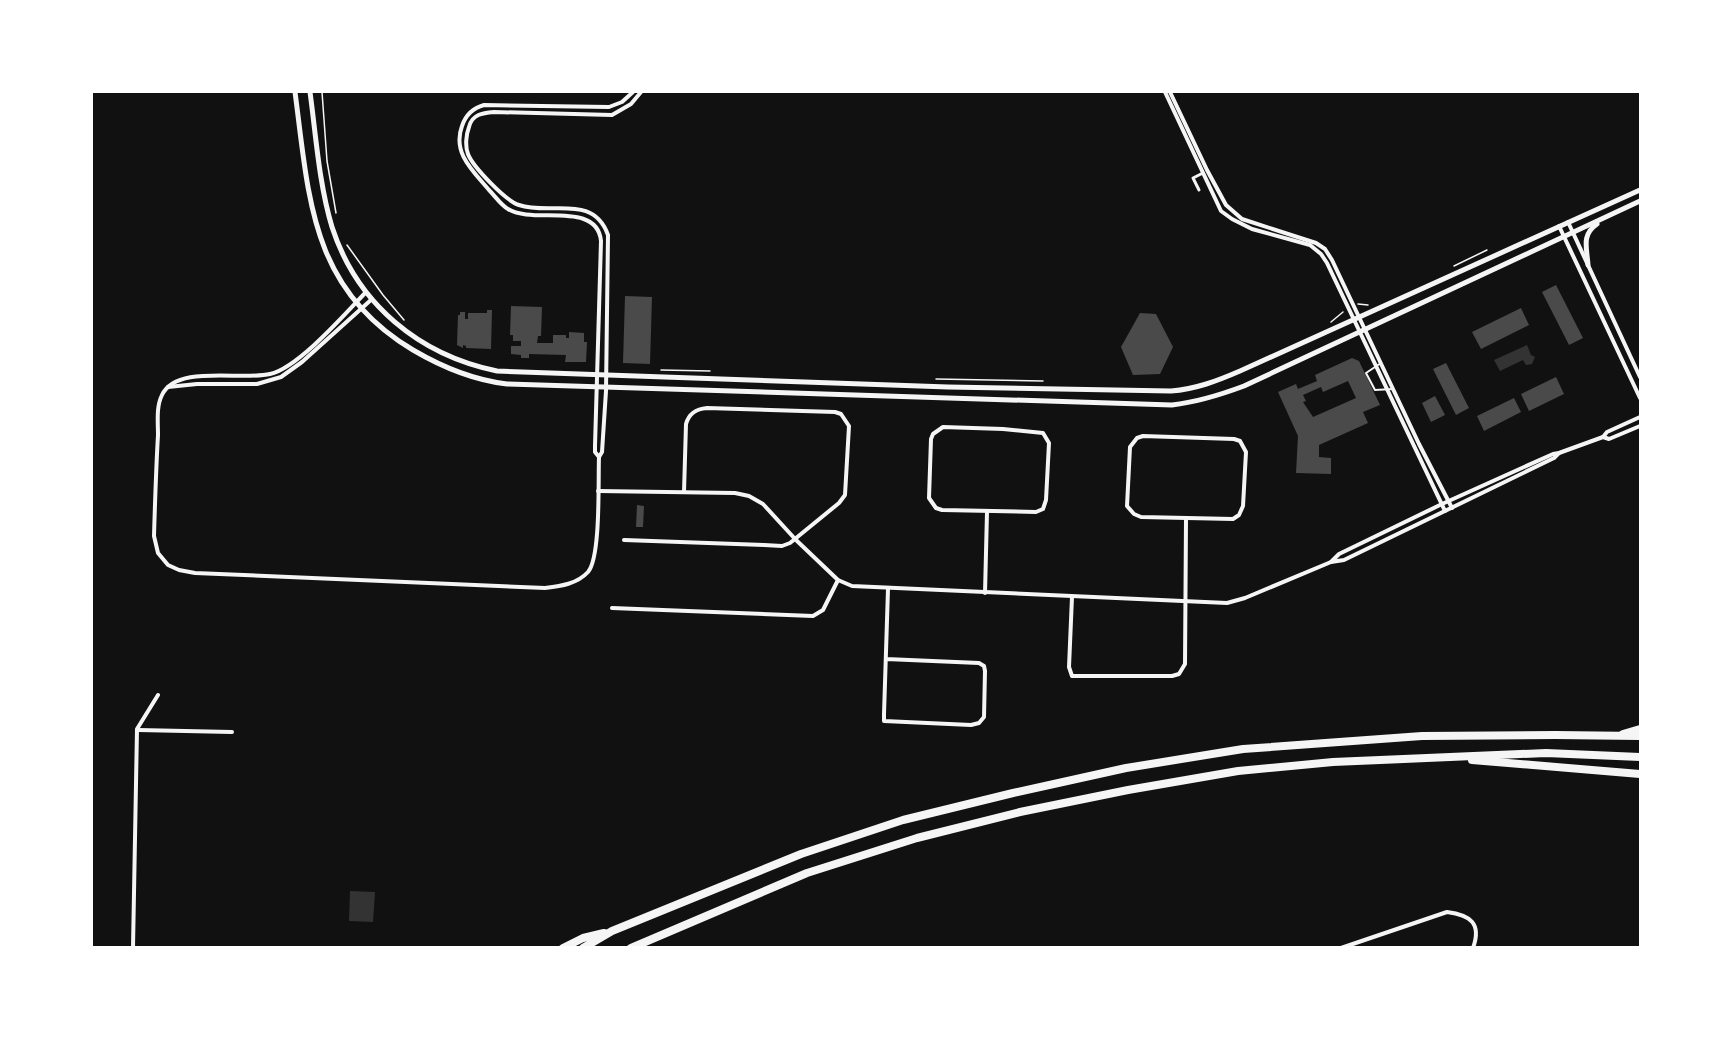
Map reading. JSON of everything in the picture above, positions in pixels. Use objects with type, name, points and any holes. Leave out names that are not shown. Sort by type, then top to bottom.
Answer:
[{"type":"highway","points":[[1622,735],[1641,729]]},
{"type":"highway","points":[[583,948],[612,931],[801,854],[903,820],[1126,768],[1243,749],[1422,736],[1641,736]]},
{"type":"highway","points":[[631,948],[807,873],[917,838],[1020,812],[1128,790],[1238,771],[1333,762],[1546,753],[1641,757]]},
{"type":"highway","points":[[1440,757],[1641,774]]},
{"type":"highway","points":[[563,948],[583,938],[612,931]]},
{"type":"main road","points":[[295,92],[314,221],[335,274],[356,302],[394,339],[432,361],[461,374],[497,383],[1172,405],[1192,403],[1217,396],[1641,201]]},
{"type":"main road","points":[[310,92],[326,203],[332,227],[350,267],[366,292],[413,338],[458,361],[497,371],[597,376],[1171,391],[1210,384],[1641,190]]},
{"type":"main road","points":[[1588,265],[1585,242],[1589,231],[1600,220]]},
{"type":"street","points":[[599,457],[595,452],[601,241],[598,230],[591,222],[580,218],[522,214],[507,209],[469,168],[461,150],[459,137],[466,116],[476,107],[484,105],[597,108],[615,105],[630,97],[633,92]]},
{"type":"street","points":[[366,292],[301,356],[277,372],[263,375],[186,378],[179,379],[168,387],[161,397],[159,412],[154,536],[158,553],[162,559],[179,570],[207,574],[545,588],[566,585],[586,574],[593,562],[596,548],[599,457],[602,452],[606,387],[608,235],[602,221],[584,210],[526,207],[515,204],[474,165],[468,156],[466,145],[470,123],[473,118],[482,113],[612,115],[631,104],[641,92]]},
{"type":"street","points":[[1165,92],[1221,211],[1252,228],[1310,245],[1321,254],[1327,263],[1356,317]]},
{"type":"street","points":[[1170,92],[1226,205],[1242,219],[1316,243],[1325,249],[1332,260],[1376,366],[1452,508]]},
{"type":"street","points":[[1199,190],[1193,178],[1203,173]]},
{"type":"street","points":[[1568,222],[1641,377]]},
{"type":"street","points":[[1560,226],[1641,398]]},
{"type":"street","points":[[168,387],[270,382],[302,362],[372,299]]},
{"type":"street","points":[[1361,330],[1393,388],[1412,435],[1414,446],[1445,511]]},
{"type":"street","points":[[624,540],[782,546],[796,540],[839,503],[845,495],[849,426],[841,414],[835,412],[707,408],[695,411],[690,415],[686,424],[684,492]]},
{"type":"street","points":[[1331,562],[1340,554],[1448,501],[1553,454],[1603,437],[1607,432],[1641,417]]},
{"type":"street","points":[[1603,437],[1609,439],[1641,426]]},
{"type":"street","points":[[942,427],[1037,431],[1047,437],[1049,443],[1046,500],[1043,509],[1036,512],[987,512],[942,510],[929,498],[931,440],[933,434],[942,427]]},
{"type":"street","points":[[1143,436],[1240,441],[1246,452],[1242,511],[1233,519],[1186,519],[1141,517],[1130,511],[1127,506],[1130,447],[1137,438],[1143,436]]},
{"type":"street","points":[[1414,446],[1419,444]]},
{"type":"street","points":[[598,491],[742,494],[758,499],[838,580],[852,586],[1227,603],[1331,562],[1344,560],[1554,458],[1559,453]]},
{"type":"street","points":[[985,593],[987,512]]},
{"type":"street","points":[[1071,597],[1069,667],[1072,676],[1172,676],[1179,674],[1185,664],[1186,519]]},
{"type":"street","points":[[612,608],[813,616],[823,610],[838,580]]},
{"type":"street","points":[[886,659],[979,663],[984,666],[985,671],[984,717],[979,723],[971,725],[884,721],[888,589]]},
{"type":"street","points":[[133,948],[137,729],[158,695]]},
{"type":"street","points":[[137,729],[232,732]]},
{"type":"street","points":[[1341,948],[1447,912],[1462,914],[1470,918],[1476,929],[1473,948]]},
{"type":"lane","points":[[1381,363],[1366,373],[1375,390],[1393,388]]},
{"type":"path","points":[[322,92],[327,161],[336,215]]},
{"type":"path","points":[[343,238],[351,253],[387,301],[409,324]]},
{"type":"path","points":[[1331,322],[1342,312]]},
{"type":"path","points":[[931,379],[1047,382]]},
{"type":"shaded area","points":[[1527,345],[1531,355],[1535,357],[1532,364],[1526,365],[1523,360],[1500,371],[1494,360]]},
{"type":"shaded area","points":[[350,891],[375,892],[373,922],[349,921]]},
{"type":"building","points":[[1556,285],[1583,338],[1569,345],[1542,292]]},
{"type":"building","points":[[625,296],[652,297],[650,364],[623,363]]},
{"type":"building","points":[[511,306],[542,307],[541,336],[538,336],[537,343],[553,343],[553,335],[566,335],[566,338],[569,338],[569,332],[584,333],[584,342],[587,342],[586,362],[565,362],[566,355],[529,354],[529,358],[521,358],[521,355],[511,354],[511,346],[521,346],[521,341],[513,341],[513,335],[510,335]]},
{"type":"building","points":[[1521,308],[1529,325],[1481,349],[1472,332]]},
{"type":"building","points":[[487,310],[492,310],[491,349],[466,348],[463,345],[463,348],[457,345],[460,312],[465,312],[465,319],[468,319],[468,313],[487,313]]},
{"type":"building","points":[[1140,313],[1156,314],[1173,347],[1160,374],[1133,375],[1121,347]]},
{"type":"building","points":[[1352,358],[1359,361],[1380,405],[1363,412],[1368,423],[1319,445],[1319,457],[1331,458],[1331,474],[1296,473],[1298,436],[1278,392],[1296,384],[1298,389],[1317,381],[1315,375]],"holes":[[[1348,381],[1356,398],[1313,417],[1303,402],[1306,401],[1303,395],[1321,387],[1323,392]]]},
{"type":"building","points":[[1446,363],[1469,408],[1456,415],[1433,369]]},
{"type":"building","points":[[1556,377],[1564,394],[1529,411],[1521,394]]},
{"type":"building","points":[[1435,396],[1445,415],[1431,422],[1422,403]]},
{"type":"building","points":[[1514,398],[1521,412],[1484,431],[1477,416]]},
{"type":"building","points":[[637,505],[644,506],[643,527],[636,527]]}]
